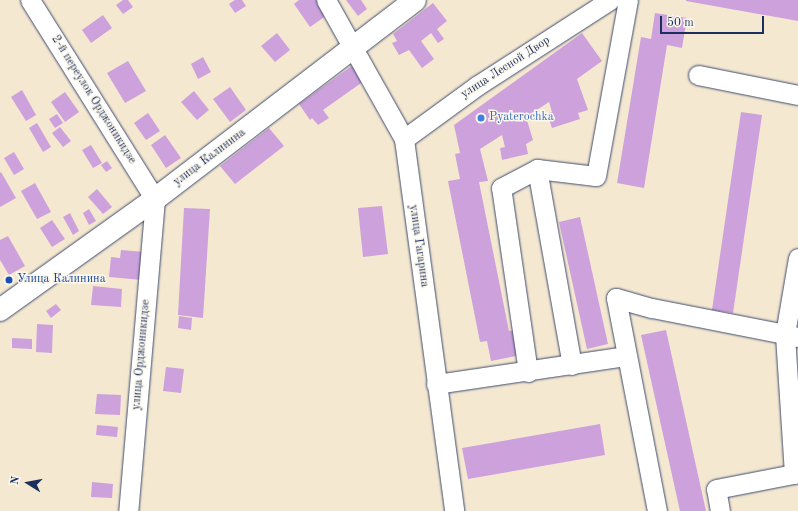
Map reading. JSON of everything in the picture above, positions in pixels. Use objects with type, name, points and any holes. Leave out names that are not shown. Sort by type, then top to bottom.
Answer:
[{"type":"main road","name":"улица Калинина","points":[[0,310],[155,199],[415,0]]},
{"type":"street","name":"2-й переулок Орджоникидзе","points":[[30,0],[155,199]]},
{"type":"street","name":"улица Гагарина","points":[[326,0],[404,139],[454,511]]},
{"type":"street","name":"улица Лесной Двор","points":[[404,139],[478,85],[610,0]]},
{"type":"street","points":[[528,372],[501,188],[537,169],[596,176],[628,0]]},
{"type":"street","points":[[698,75],[798,95]]},
{"type":"street","points":[[537,169],[572,365]]},
{"type":"street","name":"улица Орджоникидзе","points":[[128,511],[155,199]]},
{"type":"street","points":[[720,511],[716,489],[796,474],[791,335],[798,258]]},
{"type":"street","points":[[657,511],[616,298],[652,308],[791,335]]},
{"type":"street","points":[[436,384],[528,372],[626,356]]},
{"type":"building","points":[[123,0],[128,0],[133,7],[123,14],[116,5]]},
{"type":"building","points":[[235,0],[242,0],[246,6],[235,13],[229,4]]},
{"type":"building","points":[[299,0],[322,0],[330,13],[310,27],[294,4]]},
{"type":"building","points":[[346,0],[361,0],[367,9],[358,16]]},
{"type":"building","points":[[798,0],[798,21],[686,1]]},
{"type":"building","points":[[433,3],[447,21],[437,29],[444,39],[438,43],[431,33],[421,41],[434,59],[422,68],[409,50],[399,55],[392,43],[397,41],[393,34]]},
{"type":"building","points":[[655,13],[687,18],[682,48],[667,45],[644,188],[617,183],[641,37],[651,39]]},
{"type":"building","points":[[103,15],[112,28],[91,43],[82,30]]},
{"type":"building","points":[[277,33],[290,50],[275,62],[261,46]]},
{"type":"building","points":[[582,33],[602,61],[577,79],[588,110],[578,113],[580,119],[552,128],[547,113],[552,112],[549,102],[526,117],[533,140],[526,144],[528,154],[502,160],[500,148],[505,147],[502,135],[480,149],[488,181],[479,182],[509,331],[517,330],[521,355],[491,361],[487,341],[480,342],[448,181],[460,179],[455,154],[460,153],[454,125]]},
{"type":"building","points":[[203,57],[211,72],[198,79],[191,64]]},
{"type":"building","points":[[128,61],[146,91],[125,103],[107,73]]},
{"type":"building","points":[[353,65],[364,81],[323,110],[329,118],[318,125],[312,118],[310,120],[299,104]]},
{"type":"building","points":[[230,87],[246,110],[230,122],[213,99]]},
{"type":"building","points":[[22,90],[36,115],[26,121],[11,97]]},
{"type":"building","points":[[194,91],[209,110],[197,120],[181,102]]},
{"type":"building","points":[[65,92],[79,112],[65,122],[51,102]]},
{"type":"building","points":[[741,112],[762,115],[733,313],[712,310]]},
{"type":"building","points":[[148,113],[160,131],[146,140],[134,123]]},
{"type":"building","points":[[57,114],[63,123],[55,128],[49,119]]},
{"type":"building","points":[[37,123],[51,147],[43,152],[29,128]]},
{"type":"building","points":[[60,127],[71,141],[63,147],[52,133]]},
{"type":"building","points":[[269,128],[284,146],[235,184],[220,166]]},
{"type":"building","points":[[165,135],[181,158],[166,168],[151,145]]},
{"type":"building","points":[[91,145],[102,163],[93,168],[82,150]]},
{"type":"building","points":[[14,152],[24,169],[14,175],[4,158]]},
{"type":"building","points":[[107,161],[112,168],[106,172],[101,165]]},
{"type":"building","points":[[1,172],[16,198],[0,207],[0,173]]},
{"type":"building","points":[[35,183],[51,212],[37,219],[21,191]]},
{"type":"building","points":[[97,189],[112,207],[103,214],[88,197]]},
{"type":"building","points":[[382,206],[388,254],[363,257],[358,208]]},
{"type":"building","points":[[184,208],[210,209],[203,318],[178,315]]},
{"type":"building","points":[[89,209],[96,221],[89,225],[83,213]]},
{"type":"building","points":[[70,213],[79,231],[73,235],[63,217]]},
{"type":"building","points":[[580,217],[608,344],[587,349],[559,222]]},
{"type":"building","points":[[52,220],[65,239],[52,247],[40,228]]},
{"type":"building","points":[[8,236],[25,266],[9,275],[0,260],[0,240]]},
{"type":"building","points":[[121,250],[145,252],[142,280],[109,277],[111,257],[120,258]]},
{"type":"building","points":[[93,286],[122,289],[121,307],[91,305]]},
{"type":"building","points":[[56,304],[61,310],[51,318],[46,311]]},
{"type":"building","points":[[179,316],[192,318],[191,330],[178,328]]},
{"type":"building","points":[[37,324],[53,325],[52,353],[36,352]]},
{"type":"building","points":[[666,330],[706,511],[680,511],[641,335]]},
{"type":"building","points":[[12,338],[32,339],[32,349],[12,348]]},
{"type":"building","points":[[166,367],[184,369],[181,393],[163,391]]},
{"type":"building","points":[[97,394],[121,395],[120,415],[95,414]]},
{"type":"building","points":[[600,424],[605,455],[468,479],[462,448]]},
{"type":"building","points":[[97,425],[118,427],[117,437],[96,435]]},
{"type":"building","points":[[92,482],[113,484],[112,498],[91,497]]},
{"type":"place","name":"Pyaterochka","points":[[481,118]]},
{"type":"place","name":"Улица Калинина","points":[[9,280]]}]
